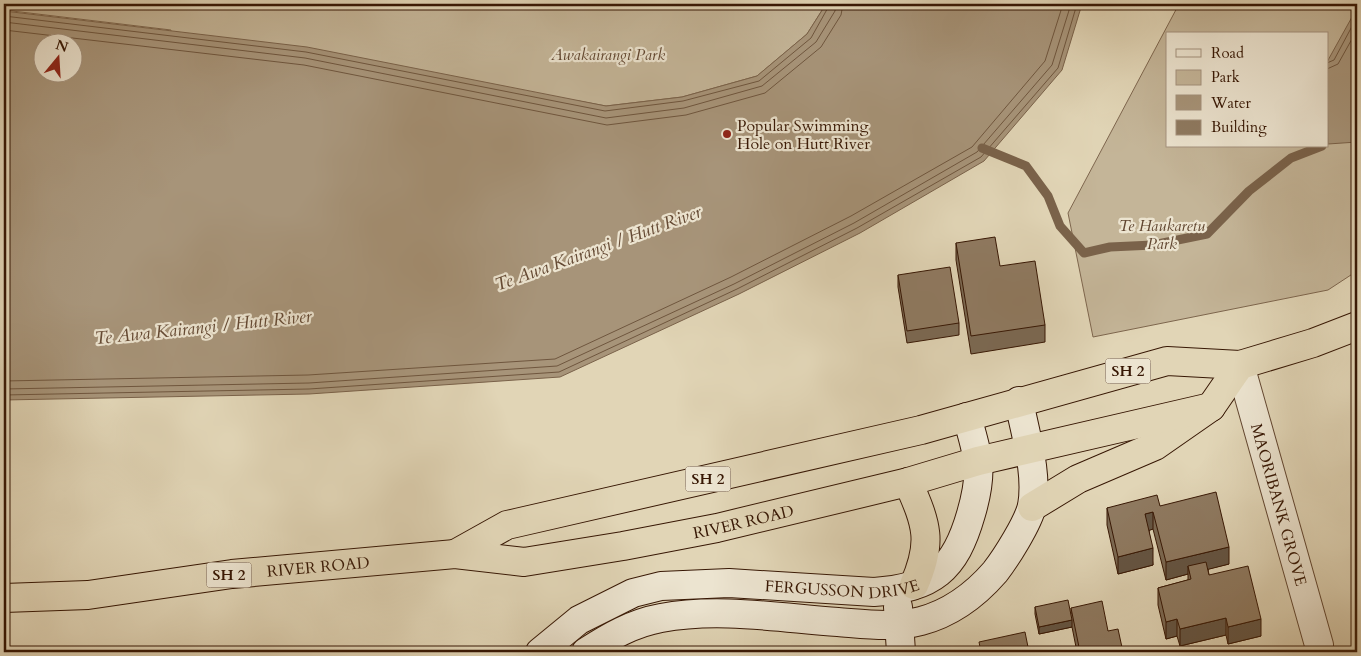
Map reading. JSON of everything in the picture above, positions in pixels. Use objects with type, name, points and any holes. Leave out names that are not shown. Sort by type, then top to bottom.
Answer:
[{"type":"highway","name":"SH 2","points":[[968,417],[1019,401],[1167,361],[1240,365],[1313,343],[1357,326]]},
{"type":"highway","points":[[1032,506],[1078,479],[1155,446],[1211,407],[1240,365]]},
{"type":"highway","name":"SH 2","points":[[1029,451],[1211,407]]},
{"type":"highway","name":"RIVER ROAD","points":[[455,554],[507,525],[921,430],[968,417]]},
{"type":"highway","name":"RIVER ROAD","points":[[4,598],[88,594],[232,574],[455,554],[524,562],[717,528],[908,482],[978,462],[1029,451]]},
{"type":"highway","points":[[905,588],[924,562],[927,540],[922,517],[908,482]]},
{"type":"main road","name":"MAORIBANK GROVE","points":[[1240,365],[1319,645]]},
{"type":"main road","name":"FERGUSSON DRIVE","points":[[586,652],[631,627],[661,618],[691,614],[726,614],[873,625],[899,625],[921,621],[947,611],[972,594],[1003,562],[1032,506],[1032,476],[1029,451],[1019,401]]},
{"type":"main road","name":"FERGUSSON DRIVE","points":[[540,652],[579,620],[632,593],[661,586],[729,583],[874,592],[905,588],[941,572],[957,553],[969,522],[978,489],[978,462],[968,417]]},
{"type":"main road","points":[[901,652],[899,625],[905,588]]},
{"type":"green space","name":"Awakairangi Park","points":[[4,4],[826,4],[807,34],[757,76],[682,97],[606,106],[579,101],[166,54],[171,30],[4,10]]},
{"type":"green space","name":"Te Haukaretu Park","points":[[1179,4],[1357,4],[1357,271],[1328,290],[1093,337],[1068,213]]},
{"type":"water","name":"Te Awa Kairangi / Hutt River","points":[[826,4],[1082,4],[1062,70],[984,161],[860,233],[739,294],[560,377],[309,394],[4,400],[4,11],[307,47],[606,106],[682,97],[757,76],[807,34]]},
{"type":"water","points":[[1357,8],[1357,142],[1328,144],[1328,60]]},
{"type":"building","points":[[995,237],[1000,266],[1035,261],[1045,325],[971,336],[956,243]]},
{"type":"building","points":[[950,267],[959,323],[907,331],[898,275]]},
{"type":"building","points":[[1216,492],[1229,547],[1166,562],[1153,512],[1145,514],[1153,548],[1118,557],[1107,508],[1157,495],[1160,506]]},
{"type":"building","points":[[1206,562],[1209,575],[1248,566],[1261,619],[1228,627],[1226,618],[1180,629],[1177,619],[1166,622],[1158,588],[1191,579],[1188,566]]},
{"type":"building","points":[[1068,600],[1072,620],[1039,627],[1035,607]]},
{"type":"building","points":[[1102,601],[1108,631],[1118,629],[1123,652],[1080,652],[1071,608]]},
{"type":"building","points":[[1025,632],[1029,652],[981,652],[979,642]]},
{"type":"building","points":[[1213,647],[1214,652],[1185,652]]},
{"type":"waterway","points":[[982,148],[1026,166],[1048,196],[1060,226],[1084,253],[1110,247],[1153,245],[1207,234],[1249,191],[1291,158],[1317,148]]},
{"type":"place","name":"Popular Swimming Hole on Hutt River","points":[[727,134]]}]
